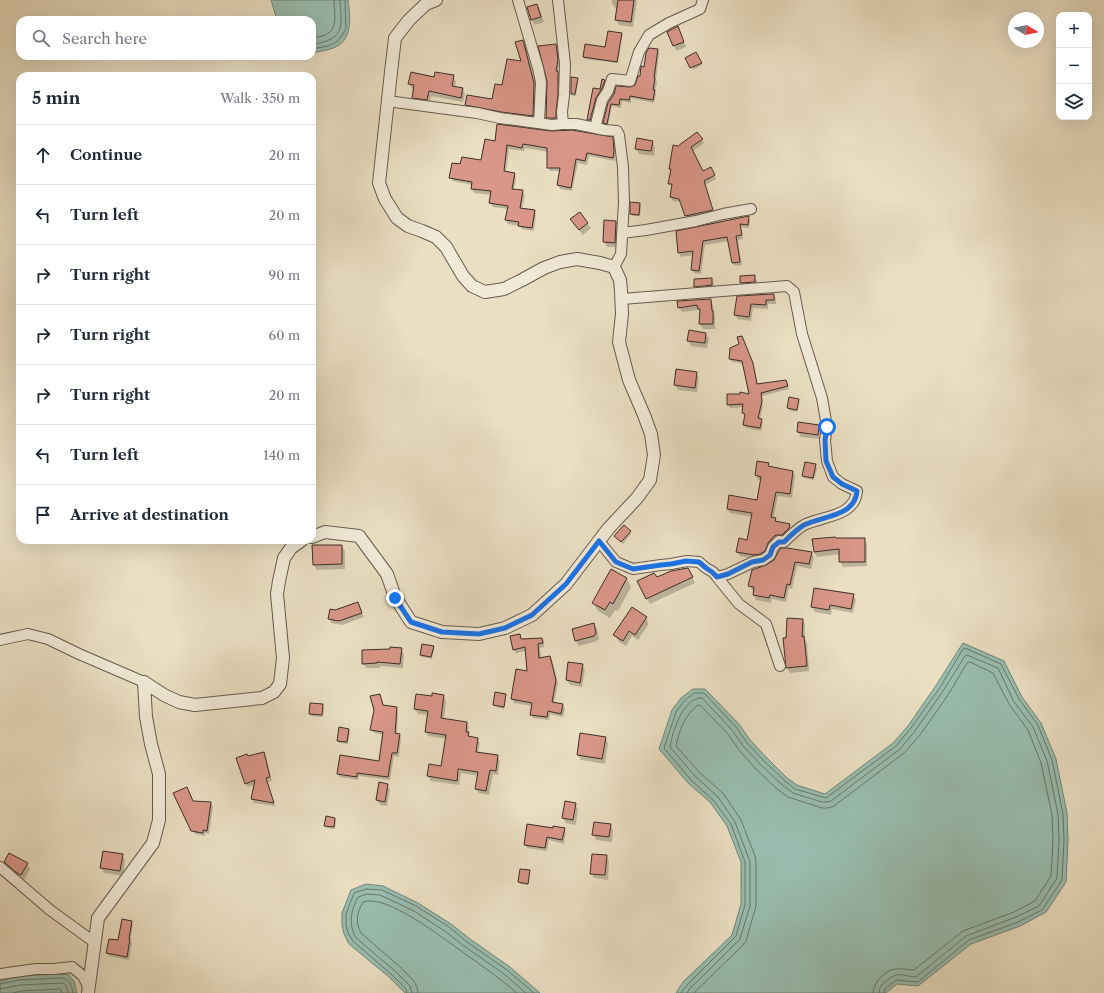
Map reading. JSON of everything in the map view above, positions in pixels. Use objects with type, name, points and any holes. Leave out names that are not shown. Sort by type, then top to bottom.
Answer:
[{"type":"street","points":[[316,535],[325,532],[359,536],[387,574],[395,598],[411,622],[442,632],[479,634],[505,628],[532,615],[566,584],[608,529],[637,498],[650,480],[654,455],[651,434],[629,380],[619,342],[622,299],[620,280],[614,267],[600,262],[577,259],[560,262],[544,268],[504,288],[485,292],[472,286],[463,276],[446,247],[436,237],[408,226],[397,218],[385,199],[379,183],[395,38],[409,20],[426,4],[436,0]]},
{"type":"street","points":[[518,0],[541,82],[539,123]]},
{"type":"street","points":[[558,0],[565,64],[562,112],[563,124]]},
{"type":"street","points":[[595,128],[602,100],[608,91],[612,79],[630,81],[639,52],[649,35],[669,23],[700,9],[703,0]]},
{"type":"street","points":[[387,101],[552,125],[576,124],[617,131],[619,135],[624,174],[624,202],[620,254],[614,267]]},
{"type":"street","points":[[622,232],[646,230],[751,209]]},
{"type":"street","points":[[622,299],[787,286],[794,292],[802,334],[822,398],[827,427],[825,440],[826,461],[833,477],[842,484],[857,491],[857,496],[853,505],[845,510],[803,526],[784,542],[779,542],[773,547],[770,555],[763,560],[752,562],[728,574],[717,577]]},
{"type":"street","points":[[599,541],[616,562],[633,569],[686,561],[699,562],[717,577],[740,604],[766,624],[780,666]]},
{"type":"street","points":[[0,640],[28,634],[48,639],[144,682],[164,695],[179,702],[195,705],[262,698],[274,692],[280,684],[283,658],[278,594],[284,558],[291,548],[296,544]]},
{"type":"street","points":[[89,991],[98,918],[153,843],[159,820],[159,774],[146,717],[144,682]]},
{"type":"street","points":[[0,867],[50,910],[94,942]]},
{"type":"street","points":[[0,974],[36,969],[72,967],[84,976],[89,991]]},
{"type":"water","points":[[271,0],[348,0],[350,24],[347,36],[339,45],[316,52],[316,16],[276,16]]},
{"type":"water","points":[[963,643],[1004,661],[1022,697],[1041,723],[1056,759],[1067,813],[1068,840],[1066,882],[1046,912],[1020,926],[971,944],[918,986],[897,984],[886,993],[676,993],[683,982],[732,935],[741,904],[741,862],[727,826],[710,802],[688,783],[659,749],[672,710],[681,698],[693,689],[705,689],[739,724],[750,740],[787,778],[797,785],[825,794],[893,743],[908,726]]},
{"type":"water","points":[[366,884],[383,886],[418,903],[451,924],[510,967],[540,993],[405,993],[389,977],[349,944],[344,934],[342,913],[351,890]]},
{"type":"water","points":[[69,975],[74,981],[77,993],[0,993],[0,981],[19,976]]},
{"type":"building","points":[[618,0],[634,0],[631,22],[615,20]]},
{"type":"building","points":[[537,4],[541,17],[531,20],[527,7]]},
{"type":"building","points":[[678,26],[684,42],[673,46],[667,32]]},
{"type":"building","points":[[608,31],[622,33],[617,62],[583,57],[585,44],[605,47]]},
{"type":"building","points":[[523,40],[534,83],[533,116],[465,105],[467,95],[492,99],[495,84],[502,85],[507,59],[521,61],[515,42]]},
{"type":"building","points":[[556,44],[558,60],[556,71],[558,71],[558,95],[556,118],[546,118],[547,81],[538,46]]},
{"type":"building","points":[[649,48],[658,49],[653,100],[630,96],[629,100],[620,99],[619,105],[611,104],[607,124],[603,123],[608,103],[614,94],[616,86],[630,87],[635,85],[638,76],[640,76],[641,66],[644,67],[646,53]]},
{"type":"building","points":[[696,52],[702,63],[690,68],[685,58]]},
{"type":"building","points":[[411,72],[434,77],[435,72],[454,75],[452,86],[463,88],[461,98],[429,91],[427,100],[412,98],[414,85],[408,84]]},
{"type":"building","points":[[571,77],[578,78],[575,94],[571,94]]},
{"type":"building","points":[[602,79],[605,80],[596,98],[590,120],[587,120],[593,88],[600,89]]},
{"type":"building","points":[[497,124],[551,131],[572,130],[613,137],[613,158],[587,153],[585,161],[576,159],[571,188],[557,185],[560,168],[547,168],[547,148],[523,144],[522,148],[507,145],[504,171],[515,173],[512,189],[523,190],[520,208],[535,210],[532,228],[518,226],[519,222],[505,220],[508,206],[489,203],[491,191],[471,189],[472,182],[449,178],[452,163],[460,164],[462,157],[481,160],[485,139],[495,141]]},
{"type":"building","points":[[697,132],[703,139],[691,147],[703,171],[711,167],[715,175],[704,181],[713,210],[685,216],[679,199],[670,197],[672,184],[668,184],[671,169],[669,169],[673,145],[678,146]]},
{"type":"building","points":[[637,138],[653,141],[651,151],[635,149]]},
{"type":"building","points":[[630,202],[640,203],[639,215],[630,214]]},
{"type":"building","points":[[580,212],[588,223],[579,230],[570,219]]},
{"type":"building","points":[[749,216],[748,225],[740,224],[742,235],[736,236],[740,262],[732,263],[727,237],[703,241],[699,271],[691,270],[693,251],[678,253],[676,231]]},
{"type":"building","points":[[604,220],[616,221],[615,243],[603,242]]},
{"type":"building","points":[[755,275],[755,282],[740,283],[740,276]]},
{"type":"building","points":[[712,278],[712,285],[694,287],[694,279]]},
{"type":"building","points":[[774,294],[774,300],[766,300],[766,305],[751,304],[749,317],[734,315],[737,296]]},
{"type":"building","points":[[711,299],[713,324],[699,324],[700,309],[698,309],[697,305],[678,308],[677,301]]},
{"type":"building","points":[[689,330],[706,333],[705,343],[687,341]]},
{"type":"building","points":[[742,336],[753,363],[757,384],[786,380],[788,386],[761,393],[762,401],[758,418],[762,419],[760,428],[743,425],[745,414],[742,413],[743,404],[727,405],[727,394],[740,394],[740,392],[749,394],[742,361],[729,359],[730,348],[739,344],[737,337]]},
{"type":"building","points":[[676,369],[697,372],[695,388],[674,385]]},
{"type":"building","points":[[789,397],[799,399],[797,410],[787,408]]},
{"type":"building","points":[[798,422],[819,425],[818,435],[797,432]]},
{"type":"building","points":[[757,461],[769,463],[768,466],[793,471],[790,494],[776,492],[771,517],[776,518],[775,521],[790,524],[789,528],[782,535],[774,536],[768,543],[765,551],[754,555],[736,552],[739,538],[747,540],[752,513],[727,509],[729,495],[757,500],[761,477],[755,475]]},
{"type":"building","points":[[805,462],[816,464],[813,478],[802,476]]},
{"type":"building","points":[[624,525],[631,531],[621,542],[614,536]]},
{"type":"building","points":[[835,537],[865,538],[865,562],[839,562],[839,549],[814,552],[812,539]]},
{"type":"building","points":[[312,545],[342,545],[342,564],[313,565]]},
{"type":"building","points":[[781,548],[812,552],[809,564],[795,562],[790,585],[787,584],[784,598],[770,595],[769,598],[753,595],[754,587],[748,586],[752,570],[766,565],[774,560]]},
{"type":"building","points":[[688,568],[693,577],[646,599],[637,581],[654,573],[657,577],[671,571]]},
{"type":"building","points":[[611,569],[627,578],[613,604],[610,602],[605,610],[592,603]]},
{"type":"building","points":[[814,588],[854,594],[851,609],[830,605],[829,610],[811,607]]},
{"type":"building","points":[[358,602],[362,613],[339,621],[328,619],[330,609],[335,610]]},
{"type":"building","points":[[632,607],[647,617],[635,635],[629,631],[623,641],[613,635]]},
{"type":"building","points":[[787,618],[803,619],[802,637],[804,636],[807,666],[786,668],[783,638],[786,638]]},
{"type":"building","points":[[594,623],[596,633],[594,636],[575,641],[572,629]]},
{"type":"building","points":[[520,634],[521,639],[542,638],[543,643],[538,644],[539,658],[550,656],[556,680],[552,702],[563,704],[561,714],[548,711],[547,717],[530,715],[532,703],[511,699],[516,669],[527,671],[525,647],[513,650],[510,636]]},
{"type":"building","points":[[422,644],[434,646],[431,657],[420,655]]},
{"type":"building","points":[[390,647],[402,648],[400,664],[377,662],[362,664],[362,650],[390,649]]},
{"type":"building","points":[[568,662],[583,664],[580,683],[566,680]]},
{"type":"building","points":[[495,692],[506,694],[504,707],[493,705]]},
{"type":"building","points":[[432,693],[444,695],[441,718],[467,722],[466,732],[469,732],[468,736],[478,738],[476,752],[498,755],[496,771],[490,770],[486,791],[475,789],[478,772],[458,769],[457,781],[427,776],[429,764],[441,766],[446,735],[425,732],[428,711],[414,709],[416,694],[432,696]]},
{"type":"building","points":[[380,694],[383,705],[397,707],[395,733],[400,734],[397,753],[392,753],[388,777],[357,773],[357,777],[337,774],[340,755],[379,761],[383,732],[370,730],[374,710],[370,696]]},
{"type":"building","points":[[310,703],[323,704],[322,715],[309,714]]},
{"type":"building","points":[[339,727],[349,729],[347,742],[337,741]]},
{"type":"building","points":[[580,733],[606,737],[602,759],[577,755]]},
{"type":"building","points":[[264,752],[270,777],[266,778],[274,803],[251,799],[255,780],[245,784],[236,758],[247,754],[248,756]]},
{"type":"building","points":[[379,782],[388,784],[385,802],[376,800]]},
{"type":"building","points":[[187,787],[193,801],[211,802],[207,831],[203,830],[203,833],[191,831],[173,793]]},
{"type":"building","points":[[565,801],[576,803],[573,820],[562,818]]},
{"type":"building","points":[[326,816],[335,818],[334,827],[324,826]]},
{"type":"building","points":[[594,822],[611,824],[609,837],[592,835]]},
{"type":"building","points":[[527,824],[553,828],[553,826],[565,828],[562,840],[547,837],[545,848],[524,845]]},
{"type":"building","points":[[103,851],[123,854],[120,871],[100,868]]},
{"type":"building","points":[[9,853],[28,863],[21,875],[4,862]]},
{"type":"building","points":[[592,854],[607,855],[605,875],[590,874]]},
{"type":"building","points":[[520,869],[530,870],[528,884],[518,882]]},
{"type":"building","points":[[122,919],[132,921],[127,957],[106,953],[109,939],[118,940]]},
{"type":"route","points":[[395,598],[411,622],[442,632],[479,634],[505,628],[532,615],[566,584],[599,541],[616,562],[633,569],[686,561],[699,562],[717,577],[728,574],[752,562],[763,560],[770,555],[773,547],[779,542],[784,542],[803,526],[826,518],[853,505],[857,496],[857,491],[842,484],[833,477],[826,461],[825,440],[827,427]]}]
